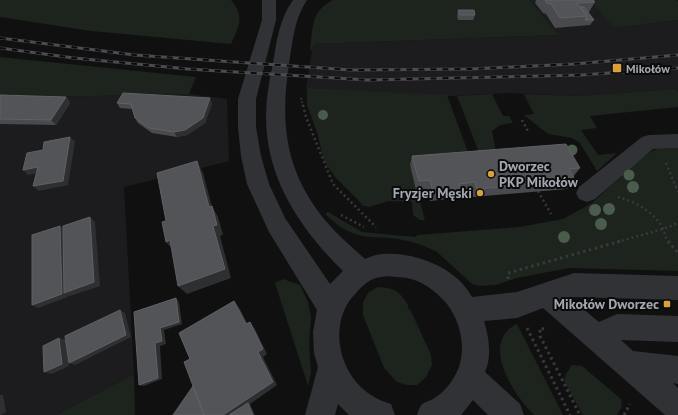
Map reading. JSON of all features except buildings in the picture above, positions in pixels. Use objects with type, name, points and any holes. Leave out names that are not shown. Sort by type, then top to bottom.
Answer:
[{"type":"street","points":[[269,0],[269,20],[247,99],[247,127],[251,156],[258,184],[277,224],[330,307]]},
{"type":"street","points":[[300,0],[292,12],[288,24],[278,84],[276,119],[279,149],[287,174],[304,210],[324,236],[361,272]]},
{"type":"street","points":[[588,193],[649,142],[678,141]]},
{"type":"street","points":[[377,415],[357,402],[342,386],[332,367],[326,346],[325,326],[330,307],[338,293],[349,281],[361,272],[380,266],[399,264],[419,268],[438,278],[454,292],[467,310],[475,332],[476,355],[471,378],[458,398],[438,413],[432,415]]},
{"type":"street","points":[[467,310],[517,305],[574,285],[678,288]]},
{"type":"street","points":[[547,295],[678,407]]},
{"type":"street","points":[[596,337],[617,327],[678,329]]},
{"type":"street","points":[[628,364],[678,370]]},
{"type":"street","points":[[320,415],[332,367]]},
{"type":"street","points":[[471,378],[509,415]]},
{"type":"path","points":[[656,67],[664,74]]},
{"type":"path","points":[[300,95],[306,118],[333,184],[376,227]]},
{"type":"path","points":[[522,120],[529,133]]},
{"type":"path","points":[[658,141],[678,192]]},
{"type":"path","points":[[538,191],[551,214]]},
{"type":"path","points":[[588,193],[598,204],[613,197],[627,200],[648,213],[664,229],[666,238],[678,253]]},
{"type":"path","points":[[337,213],[364,227]]},
{"type":"path","points":[[508,279],[508,273],[664,229],[678,223]]},
{"type":"path","points":[[523,321],[570,415]]},
{"type":"path","points":[[548,330],[540,328],[540,336],[580,415]]},
{"type":"path","points":[[624,415],[632,400]]},
{"type":"shaded area","points":[[0,0],[231,0],[238,12],[239,22],[231,44],[91,31],[0,17]]},
{"type":"shaded area","points":[[333,0],[530,0],[559,35],[314,44],[312,50],[310,50],[316,15],[326,4]]},
{"type":"shaded area","points":[[530,0],[590,0],[613,28],[678,20],[678,92],[675,89],[580,96],[509,93],[452,96],[306,88],[313,44],[559,35]]},
{"type":"shaded area","points":[[590,0],[677,0],[678,20],[613,28]]},
{"type":"shaded area","points":[[0,57],[196,77],[189,94],[0,98]]},
{"type":"shaded area","points":[[307,88],[447,95],[469,155],[410,165],[425,220],[420,220],[413,215],[412,202],[389,201],[369,207],[360,205],[362,204],[335,177],[324,161],[317,132],[307,105]]},
{"type":"shaded area","points":[[675,89],[678,92],[678,107],[590,116],[597,128],[581,130],[598,155],[617,153],[597,171],[580,143],[572,138],[548,134],[524,115],[534,114],[524,94],[580,96]]},
{"type":"shaded area","points":[[189,94],[227,99],[229,161],[124,187],[134,374],[56,415],[0,415],[0,98]]},
{"type":"shaded area","points":[[492,94],[503,116],[509,116],[513,123],[500,125],[492,131],[497,158],[480,155],[457,96]]},
{"type":"shaded area","points":[[678,148],[678,271],[569,268],[517,278],[496,285],[479,286],[472,284],[437,252],[431,249],[402,240],[355,234],[340,226],[325,214],[328,212],[362,232],[416,237],[417,235],[519,227],[563,219],[592,203],[637,162],[652,151],[658,149]]},
{"type":"shaded area","points":[[283,279],[300,285],[308,302],[311,317],[309,344],[311,373],[308,386],[275,283]]},
{"type":"shaded area","points":[[378,287],[393,289],[402,296],[411,311],[431,355],[432,365],[426,377],[417,385],[407,385],[397,382],[384,368],[363,315],[363,302],[369,292]]},
{"type":"shaded area","points":[[517,324],[563,415],[534,415],[510,383],[500,356],[501,343],[506,332]]},
{"type":"shaded area","points":[[572,365],[582,366],[621,399],[622,406],[617,415],[583,415],[564,381],[566,374]]},
{"type":"shaded area","points":[[134,374],[135,415],[56,415]]},
{"type":"railway","points":[[0,38],[135,55],[351,70],[471,69],[574,64],[678,55]]},
{"type":"railway","points":[[0,48],[74,58],[188,69],[368,80],[581,75],[678,68]]},
{"type":"place","name":"Mikołów","points":[[617,68]]},
{"type":"place","name":"Dworzec PKP Mikołów","points":[[491,174]]},
{"type":"place","name":"Fryzjer Męski","points":[[480,193]]},
{"type":"place","name":"Mikołów Dworzec","points":[[667,304]]}]
